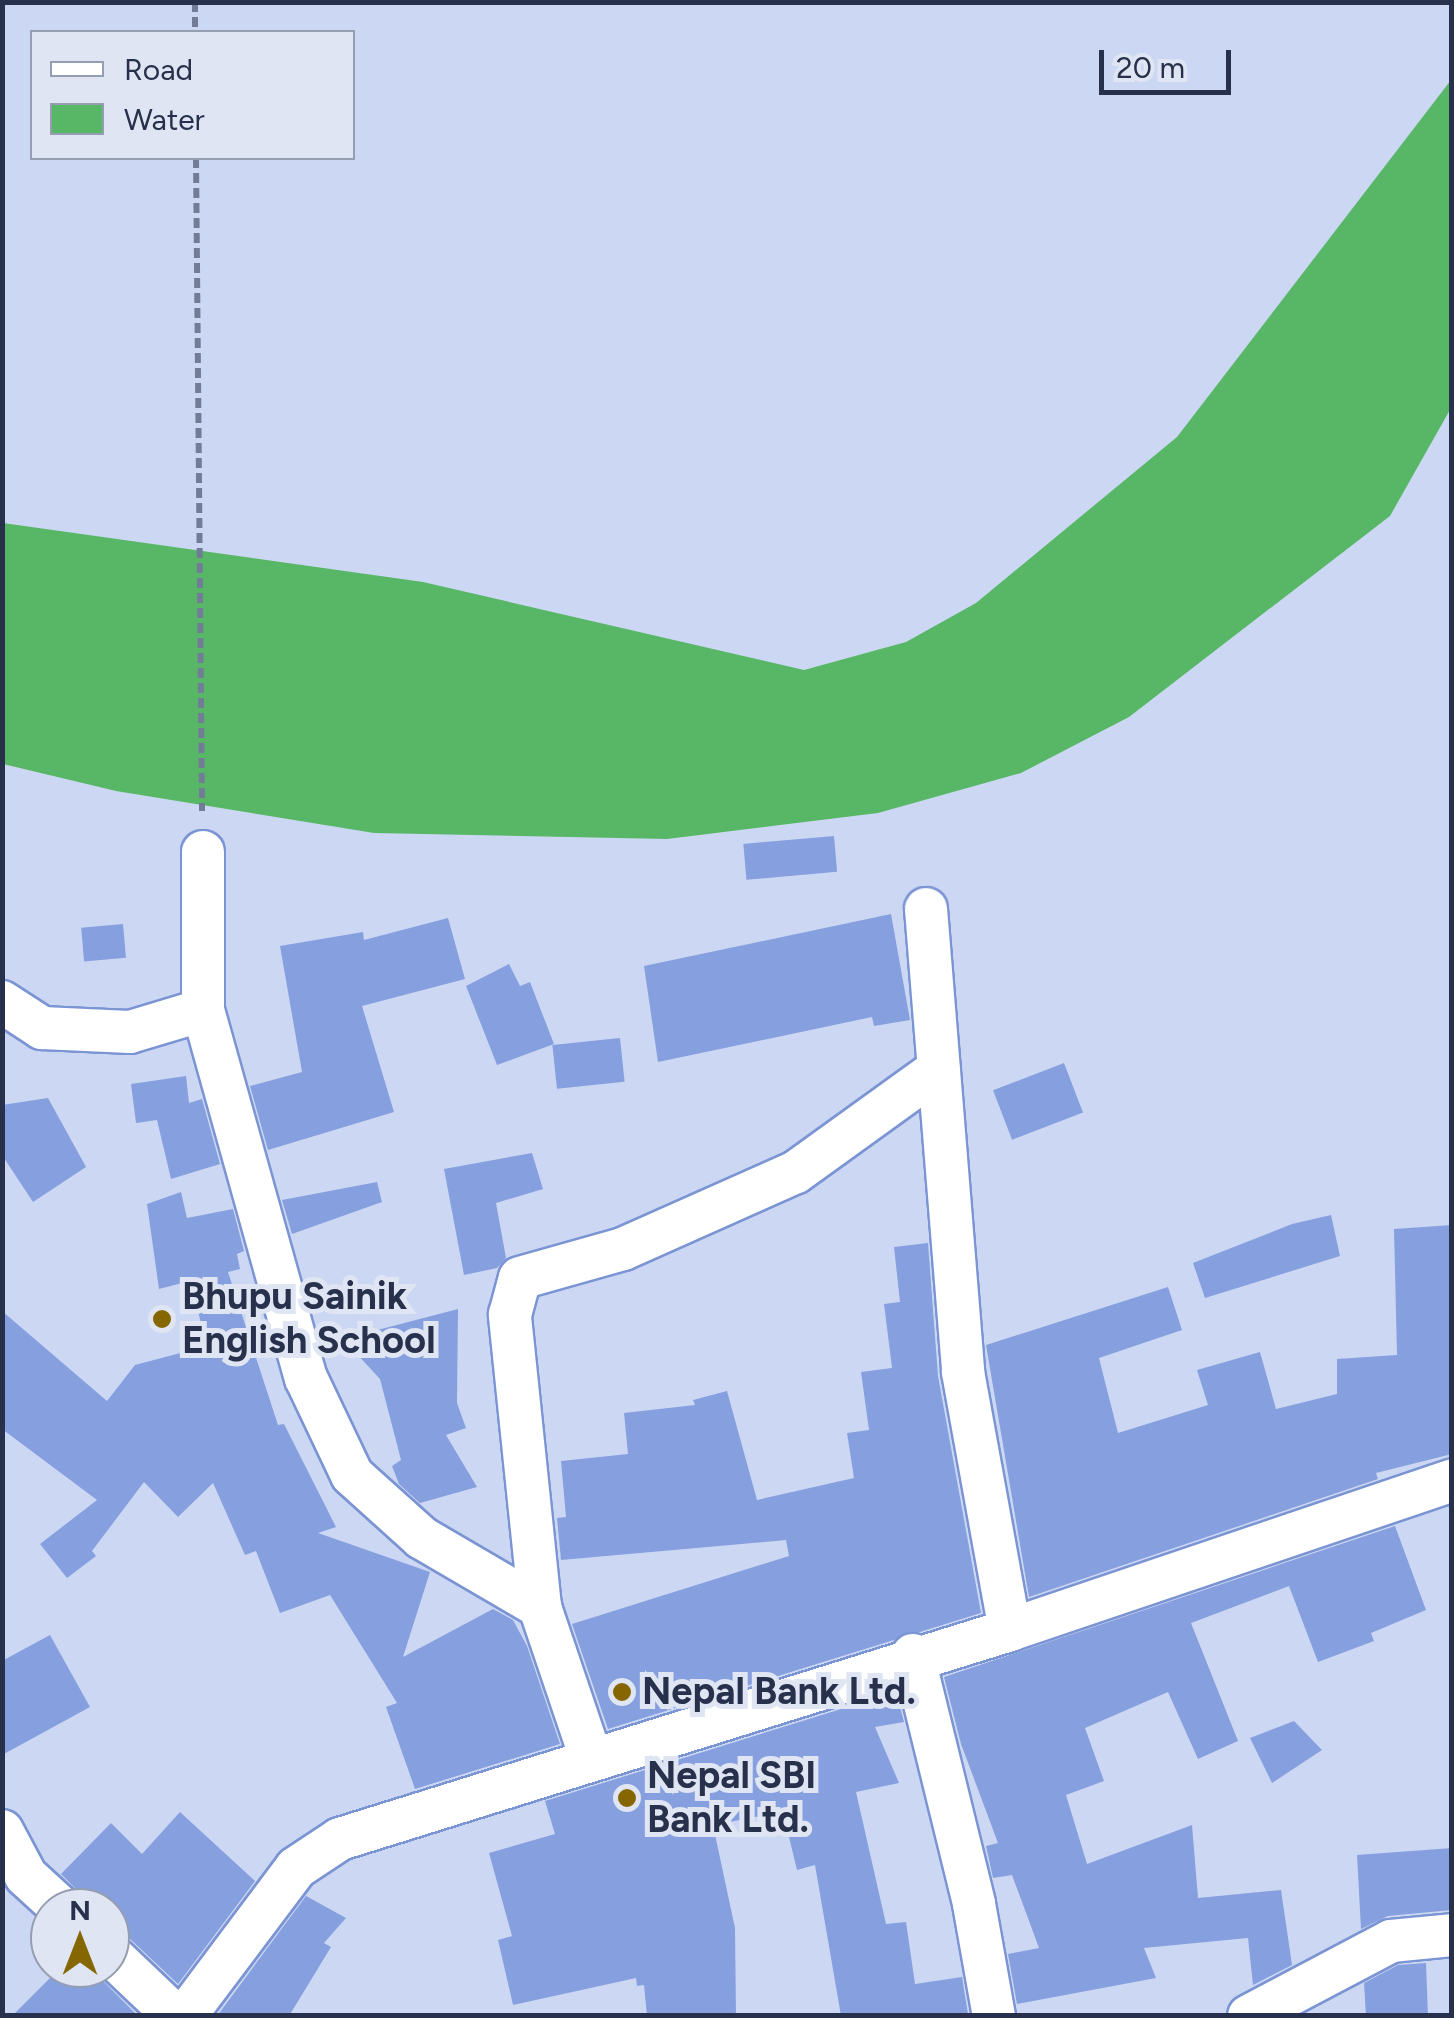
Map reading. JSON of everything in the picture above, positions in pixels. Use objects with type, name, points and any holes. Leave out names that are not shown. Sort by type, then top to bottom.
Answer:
[{"type":"street","points":[[203,852],[203,1010],[289,1327],[352,1476],[422,1538],[540,1607]]},
{"type":"street","points":[[926,910],[963,1372],[1010,1630]]},
{"type":"street","points":[[2,1002],[42,1028],[130,1032],[203,1010]]},
{"type":"street","points":[[592,1758],[540,1607],[510,1316],[520,1278],[623,1249],[796,1172],[939,1069]]},
{"type":"street","points":[[185,2016],[316,1851],[592,1758],[913,1656],[1010,1630],[1452,1480]]},
{"type":"street","points":[[913,1656],[974,1904],[994,2016]]},
{"type":"street","points":[[2,1831],[26,1876],[39,1888]]},
{"type":"street","points":[[1254,2014],[1390,1942],[1452,1935]]},
{"type":"street","points":[[130,1973],[176,2016]]},
{"type":"path","points":[[195,2],[195,30]]},
{"type":"path","points":[[196,160],[203,852]]},
{"type":"water","points":[[1451,80],[1451,408],[1390,516],[1129,717],[1021,773],[878,813],[667,839],[374,833],[116,791],[3,764],[3,523],[423,582],[804,670],[906,642],[976,603],[1177,437]]},
{"type":"building","points":[[834,836],[837,872],[746,880],[743,844]]},
{"type":"building","points":[[891,914],[910,1020],[874,1026],[872,1017],[658,1062],[644,966]]},
{"type":"building","points":[[448,918],[465,979],[362,1006],[394,1112],[268,1150],[250,1086],[302,1072],[280,946],[363,932],[364,940]]},
{"type":"building","points":[[123,924],[126,958],[84,962],[81,928]]},
{"type":"building","points":[[509,964],[520,986],[530,982],[554,1044],[497,1065],[466,986]]},
{"type":"building","points":[[620,1038],[625,1082],[557,1089],[552,1045]]},
{"type":"building","points":[[1064,1063],[1083,1112],[1012,1140],[993,1090]]},
{"type":"building","points":[[186,1076],[189,1103],[202,1099],[220,1164],[171,1179],[157,1120],[136,1123],[131,1084]]},
{"type":"building","points":[[48,1098],[86,1167],[33,1202],[2,1155],[2,1105]]},
{"type":"building","points":[[532,1153],[543,1189],[496,1203],[506,1258],[497,1268],[464,1275],[444,1169]]},
{"type":"building","points":[[377,1182],[382,1202],[292,1234],[282,1200]]},
{"type":"building","points":[[181,1192],[187,1218],[233,1209],[244,1251],[237,1254],[240,1269],[228,1272],[278,1425],[284,1424],[336,1527],[318,1533],[430,1572],[403,1657],[493,1609],[513,1620],[527,1646],[560,1744],[415,1789],[386,1707],[397,1703],[330,1595],[280,1613],[256,1551],[245,1555],[213,1483],[178,1517],[144,1482],[92,1551],[96,1556],[67,1578],[40,1544],[97,1500],[2,1429],[2,1311],[107,1401],[135,1365],[207,1346],[190,1281],[159,1289],[147,1204]]},
{"type":"building","points":[[1331,1215],[1340,1256],[1205,1298],[1193,1263],[1292,1224]]},
{"type":"building","points":[[1452,1225],[1452,1454],[1376,1473],[1378,1479],[1029,1597],[986,1345],[1168,1287],[1182,1330],[1099,1358],[1118,1433],[1208,1405],[1197,1370],[1260,1352],[1276,1409],[1337,1394],[1337,1359],[1397,1355],[1394,1229]]},
{"type":"building","points":[[928,1243],[938,1376],[981,1613],[608,1729],[572,1624],[789,1556],[786,1540],[561,1560],[557,1518],[566,1517],[561,1461],[628,1454],[624,1413],[695,1405],[693,1400],[727,1391],[757,1500],[854,1478],[847,1433],[869,1430],[861,1372],[892,1368],[884,1304],[900,1302],[894,1247]]},
{"type":"building","points":[[458,1309],[457,1403],[466,1428],[446,1435],[477,1487],[420,1503],[399,1484],[392,1466],[401,1460],[380,1379],[343,1339]]},
{"type":"building","points":[[1395,1526],[1426,1610],[1371,1633],[1374,1641],[1318,1662],[1289,1586],[1191,1623],[1238,1741],[1198,1759],[1168,1692],[1085,1728],[1104,1781],[1066,1795],[1087,1864],[1192,1825],[1198,1898],[1281,1890],[1292,1965],[1253,1985],[1248,1938],[1144,1948],[1156,1978],[1017,2004],[1008,1954],[1039,1948],[1012,1875],[993,1878],[986,1846],[998,1843],[961,1744],[944,1677]]},
{"type":"building","points":[[50,1635],[90,1707],[2,1755],[2,1661]]},
{"type":"building","points":[[896,1692],[904,1722],[875,1727],[899,1783],[856,1792],[886,1924],[906,1922],[915,1984],[962,1977],[968,2014],[841,2016],[815,1865],[797,1870],[783,1812],[713,1825],[735,1928],[736,2016],[647,2016],[644,1985],[637,1986],[636,1978],[513,2005],[498,1940],[512,1936],[489,1853],[555,1834],[545,1801]]},
{"type":"building","points":[[1294,1721],[1322,1750],[1272,1783],[1250,1738]]},
{"type":"building","points":[[180,1812],[255,1881],[178,1984],[130,1939],[130,1888],[75,1888],[61,1874],[111,1823],[142,1854]]},
{"type":"building","points":[[1452,1848],[1452,1910],[1388,1916],[1361,1929],[1357,1855]]},
{"type":"building","points":[[306,1896],[346,1918],[324,1943],[331,1947],[289,2016],[217,2016]]},
{"type":"building","points":[[1426,1963],[1428,2016],[1366,2016],[1364,1983],[1398,1965]]},
{"type":"building","points":[[40,1988],[110,1988],[138,2016],[12,2016]]},
{"type":"place","name":"Bhupu Sainik English School","points":[[162,1319]]},
{"type":"place","name":"Nepal Bank Ltd.","points":[[622,1692]]},
{"type":"place","name":"Nepal SBI Bank Ltd.","points":[[627,1798]]}]
